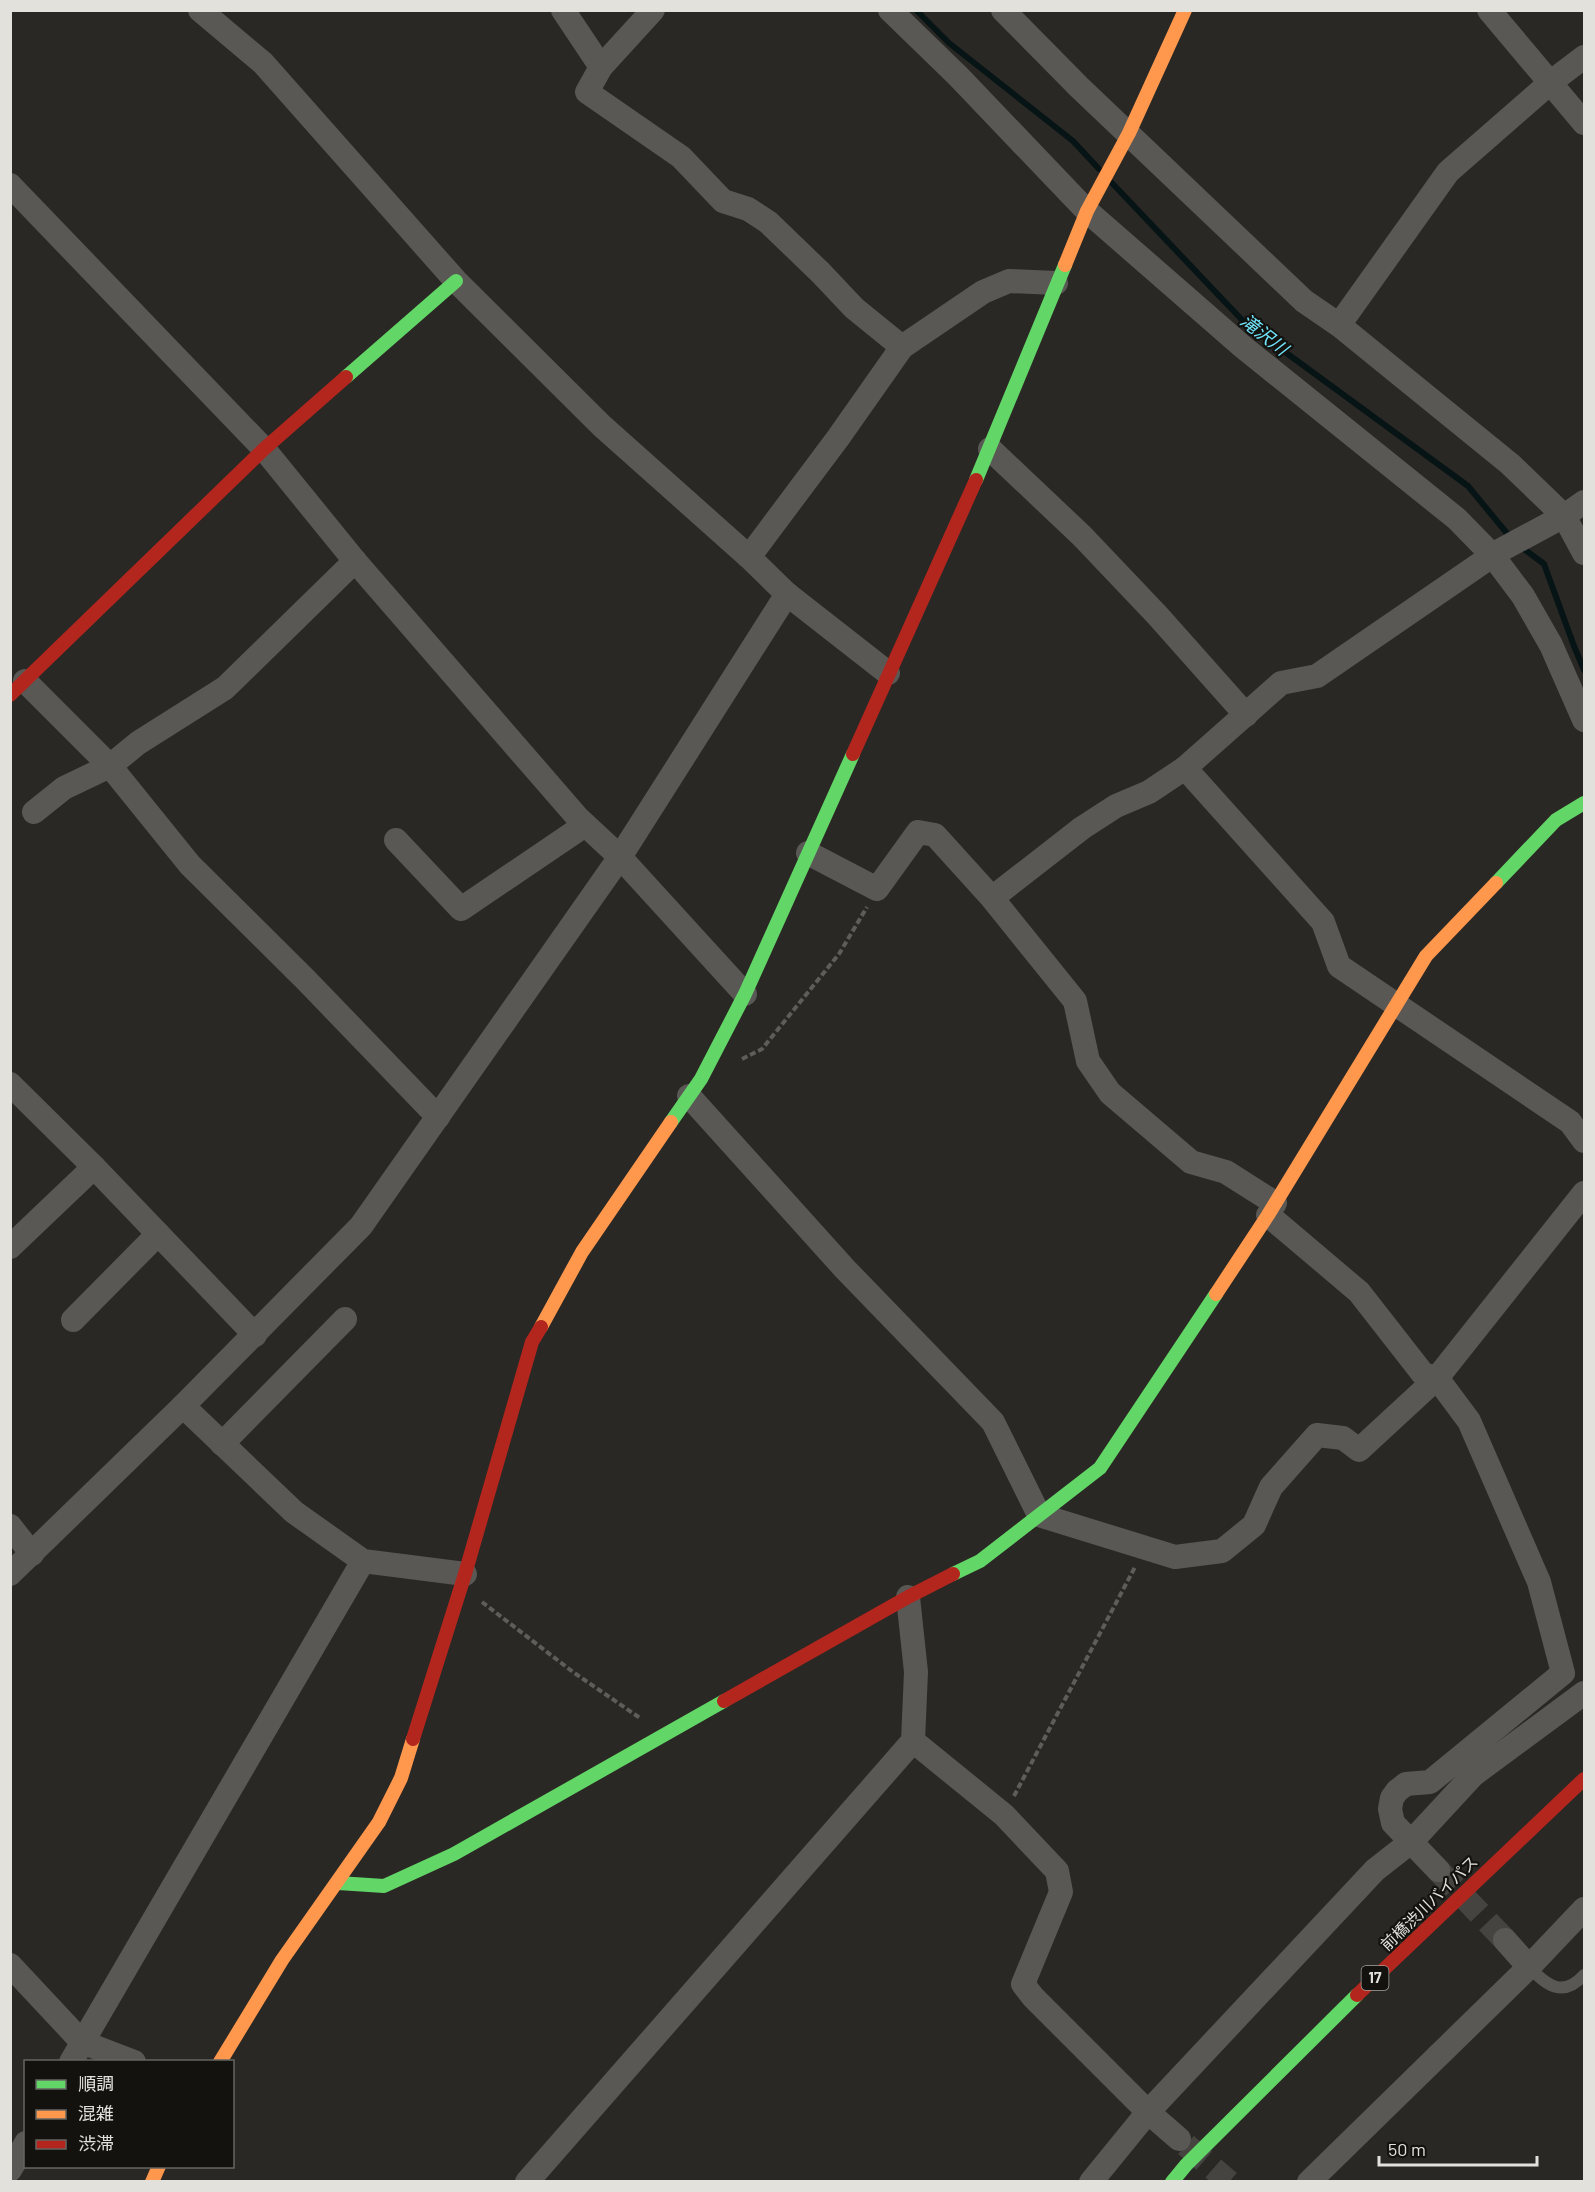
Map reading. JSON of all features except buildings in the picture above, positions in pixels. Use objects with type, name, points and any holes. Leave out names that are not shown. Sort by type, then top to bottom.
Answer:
[{"type":"main road","points":[[221,2060],[282,1960],[379,1822],[401,1778],[463,1580],[532,1342],[582,1252],[701,1079],[745,994],[990,449],[1087,211],[1129,133],[1185,10]]},
{"type":"main road","points":[[18,688],[264,449],[456,281]]},
{"type":"main road","points":[[338,1883],[384,1886],[454,1854],[908,1598],[980,1561],[1100,1468],[1272,1209],[1426,956],[1556,820],[1584,803]]},
{"type":"main road","name":"前橋渋川バイパス","points":[[1172,2181],[1322,2029],[1539,1818],[1584,1779]]},
{"type":"street","points":[[200,10],[263,63],[456,281],[602,426],[787,594],[888,673]]},
{"type":"street","points":[[562,10],[601,67]]},
{"type":"street","points":[[653,10],[601,67],[587,92],[681,157],[723,201],[748,209],[768,222],[854,308],[902,347]]},
{"type":"street","points":[[890,10],[959,77],[1087,211],[1243,347],[1457,519],[1496,554],[1551,645],[1584,720]]},
{"type":"street","points":[[1003,10],[1304,301],[1339,325],[1510,464],[1564,516],[1584,553]]},
{"type":"street","points":[[1489,10],[1584,123]]},
{"type":"street","points":[[1339,325],[1448,172],[1551,82],[1584,57]]},
{"type":"street","points":[[10,186],[264,449],[355,561],[585,825],[620,857],[745,994]]},
{"type":"street","points":[[748,557],[838,438],[902,347],[983,292],[1009,281],[1056,283]]},
{"type":"street","points":[[990,449],[1082,536],[1158,616],[1246,715]]},
{"type":"street","points":[[992,898],[1082,828],[1116,806],[1149,792],[1185,768],[1281,683],[1317,676],[1496,554],[1564,516],[1584,502]]},
{"type":"street","points":[[34,812],[64,788],[110,766],[138,742],[225,688],[355,561]]},
{"type":"street","points":[[10,1574],[255,1335],[361,1226],[620,857],[787,594]]},
{"type":"street","points":[[18,688],[110,766],[190,865],[306,980],[438,1117]]},
{"type":"street","points":[[1185,768],[1323,922],[1339,966],[1570,1122],[1584,1140]]},
{"type":"street","points":[[396,840],[461,909],[585,825]]},
{"type":"street","points":[[808,853],[877,889],[918,832],[935,835],[992,898],[1075,1002],[1088,1061],[1110,1094],[1191,1162],[1226,1172],[1272,1209],[1359,1292],[1423,1374],[1437,1378],[1469,1421],[1539,1582],[1563,1673],[1430,1782],[1406,1784],[1392,1798],[1389,1809],[1394,1823],[1438,1870]]},
{"type":"street","points":[[11,1084],[255,1335]]},
{"type":"street","points":[[689,1096],[845,1269],[993,1422],[1039,1515],[1175,1557],[1222,1551],[1254,1525],[1271,1487],[1317,1435],[1343,1438],[1359,1450],[1437,1378],[1584,1193]]},
{"type":"street","points":[[10,1247],[94,1167]]},
{"type":"street","points":[[74,1320],[158,1234]]},
{"type":"street","points":[[222,1444],[345,1319]]},
{"type":"street","points":[[183,1406],[294,1512],[363,1561],[463,1580]]},
{"type":"street","points":[[10,1526],[32,1554]]},
{"type":"street","points":[[76,2052],[363,1561]]},
{"type":"street","points":[[527,2181],[913,1741],[916,1672],[908,1598]]},
{"type":"street","points":[[1091,2181],[1148,2112],[1376,1870],[1412,1842],[1473,1776],[1584,1693]]},
{"type":"street","points":[[913,1741],[1004,1815],[1057,1871],[1061,1892],[1023,1984],[1033,1997],[1148,2112],[1179,2139]]},
{"type":"street","points":[[1309,2181],[1529,1967],[1584,1909]]},
{"type":"street","points":[[1505,1940],[1529,1967]]},
{"type":"street","points":[[10,1965],[43,1998],[76,2052],[128,2060]]},
{"type":"street","points":[[10,2170],[24,2146]]},
{"type":"lane","points":[[1529,1967],[1543,1982],[1554,1987],[1567,1988],[1578,1983],[1584,1975]]},
{"type":"path","points":[[732,1064],[762,1049],[839,954],[877,889]]},
{"type":"path","points":[[1004,1815],[1145,1547]]},
{"type":"path","points":[[463,1580],[573,1672],[666,1735]]},
{"type":"waterway","name":"滝沢川","points":[[916,10],[949,43],[1073,141],[1099,169]]},
{"type":"waterway","name":"滝沢川","points":[[1112,183],[1244,322],[1468,486],[1510,537]]},
{"type":"waterway","name":"滝沢川","points":[[1520,546],[1544,564],[1584,670]]},
{"type":"tunnel","points":[[1438,1870],[1505,1940]]},
{"type":"tunnel","points":[[1186,2145],[1229,2182]]},
{"type":"traffic: fast","points":[[976,480],[1065,265]]},
{"type":"traffic: fast","points":[[346,377],[456,281]]},
{"type":"traffic: fast","points":[[671,1122],[701,1079],[745,994],[853,754]]},
{"type":"traffic: fast","points":[[1496,883],[1556,820],[1584,803]]},
{"type":"traffic: fast","points":[[953,1574],[980,1561],[1100,1468],[1216,1294]]},
{"type":"traffic: fast","points":[[338,1883],[384,1886],[454,1854],[724,1701]]},
{"type":"traffic: fast","points":[[1172,2182],[1186,2165],[1357,1995]]},
{"type":"traffic: slow","points":[[1065,265],[1087,211],[1129,133],[1185,10]]},
{"type":"traffic: slow","points":[[1216,1294],[1268,1215],[1426,956],[1496,883]]},
{"type":"traffic: slow","points":[[541,1327],[582,1252],[671,1122]]},
{"type":"traffic: slow","points":[[221,2060],[282,1960],[379,1822],[401,1778],[413,1739]]},
{"type":"traffic: slow","points":[[152,2182],[158,2168]]},
{"type":"traffic: jam","points":[[10,695],[264,449],[346,377]]},
{"type":"traffic: jam","points":[[853,754],[976,480]]},
{"type":"traffic: jam","points":[[413,1739],[465,1574],[532,1342],[541,1327]]},
{"type":"traffic: jam","points":[[724,1701],[953,1574]]},
{"type":"traffic: jam","points":[[1357,1995],[1584,1779]]}]
